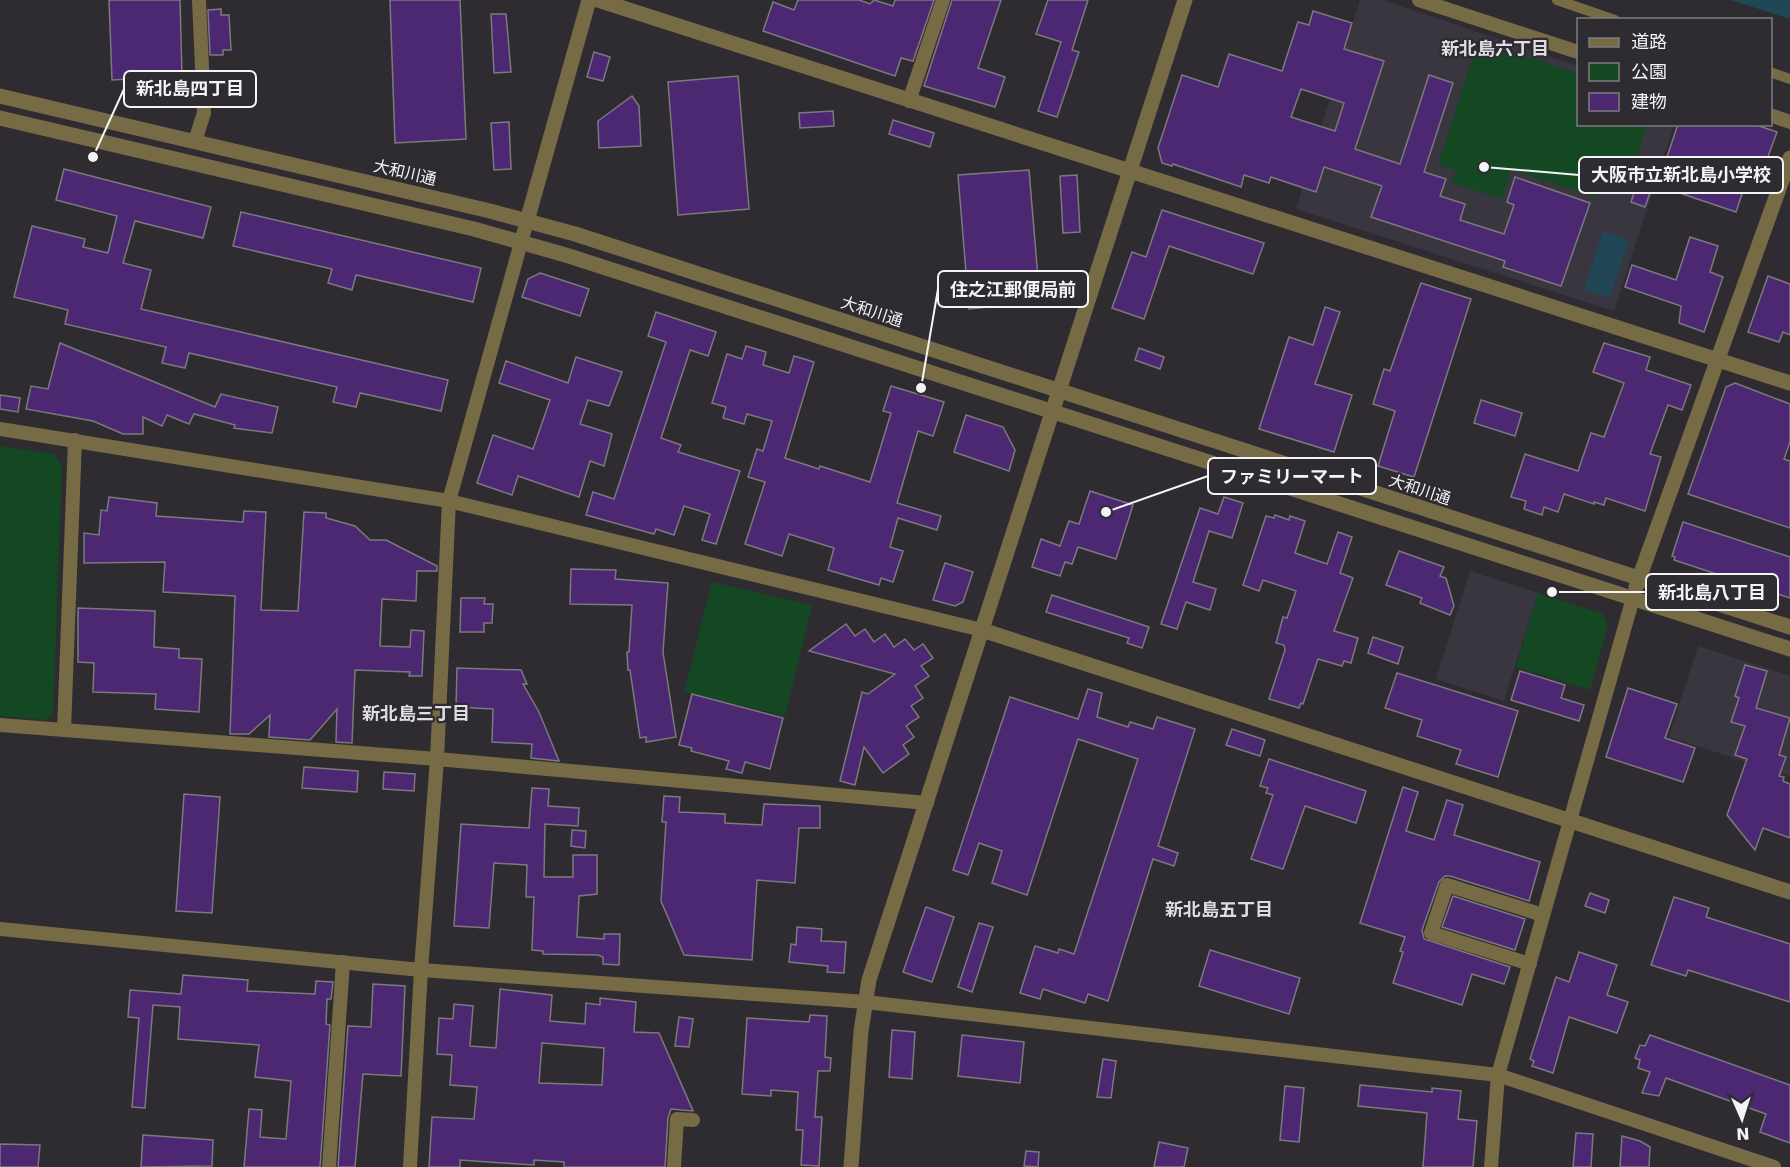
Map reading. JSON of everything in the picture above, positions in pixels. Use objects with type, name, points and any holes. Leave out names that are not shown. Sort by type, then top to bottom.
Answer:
[{"type":"street","points":[[195,141],[204,113],[199,0]]},
{"type":"street","points":[[410,1167],[421,970],[437,759],[449,501],[589,0]]},
{"type":"street","points":[[598,0],[1790,383]]},
{"type":"street","points":[[909,101],[943,0]]},
{"type":"street","points":[[851,1167],[861,1031],[869,980],[1185,0]]},
{"type":"street","points":[[1419,0],[1577,52]]},
{"type":"street","points":[[1557,0],[1609,18]]},
{"type":"street","points":[[1772,73],[1790,79]]},
{"type":"street","name":"大和川通","points":[[0,96],[527,220],[1790,627]]},
{"type":"street","points":[[1772,116],[1790,122]]},
{"type":"street","points":[[0,118],[521,242],[1790,649]]},
{"type":"street","points":[[1491,1167],[1498,1075],[1633,598],[1790,158]]},
{"type":"street","points":[[0,429],[449,501],[982,630],[1790,892]]},
{"type":"street","points":[[64,730],[75,440]]},
{"type":"street","points":[[0,725],[437,759],[927,802]]},
{"type":"street","points":[[1530,964],[1431,933],[1447,885],[1544,915]]},
{"type":"street","points":[[0,929],[421,970],[866,1002],[1498,1075],[1742,1162],[1774,1167]]},
{"type":"street","points":[[329,1167],[343,962]]},
{"type":"street","points":[[674,1167],[677,1119],[693,1120]]},
{"type":"shaded area","points":[[1360,0],[1383,0],[1577,66],[1577,126],[1674,126],[1614,311],[1296,209]]},
{"type":"shaded area","points":[[1470,571],[1538,593],[1504,701],[1436,679]]},
{"type":"shaded area","points":[[1698,646],[1790,676],[1790,776],[1669,737]]},
{"type":"green space","points":[[1478,41],[1577,73],[1577,126],[1647,126],[1628,185],[1612,180],[1609,190],[1599,187],[1595,197],[1511,170],[1502,199],[1452,183],[1456,170],[1438,165]]},
{"type":"green space","points":[[0,446],[54,454],[62,466],[53,715],[45,720],[0,716]]},
{"type":"green space","points":[[712,582],[812,605],[785,716],[684,692]]},
{"type":"green space","points":[[1538,593],[1603,614],[1608,625],[1590,690],[1516,667]]},
{"type":"water","points":[[1731,0],[1790,0],[1790,19]]},
{"type":"water","points":[[1603,231],[1629,240],[1610,298],[1584,289]]},
{"type":"building","points":[[109,0],[180,0],[182,76],[112,80]]},
{"type":"building","points":[[390,0],[460,0],[466,139],[395,143]]},
{"type":"building","points":[[798,0],[859,0],[870,4],[874,0],[893,6],[895,0],[934,0],[913,61],[901,58],[895,76],[763,31],[773,2],[794,10]]},
{"type":"building","points":[[952,0],[1001,0],[978,68],[1005,77],[995,107],[924,86]]},
{"type":"building","points":[[1048,0],[1088,0],[1072,50],[1079,52],[1057,117],[1038,111],[1061,42],[1036,34]]},
{"type":"building","points":[[221,9],[221,15],[229,15],[231,50],[223,50],[223,55],[210,55],[208,10]]},
{"type":"building","points":[[1313,11],[1352,23],[1344,49],[1384,61],[1355,149],[1400,164],[1429,75],[1453,83],[1424,172],[1446,179],[1440,196],[1465,204],[1460,220],[1504,234],[1514,205],[1507,202],[1515,177],[1590,203],[1561,286],[1503,267],[1505,261],[1371,217],[1382,186],[1324,167],[1316,192],[1271,177],[1269,183],[1244,175],[1241,187],[1173,164],[1172,166],[1162,163],[1158,148],[1182,75],[1218,87],[1229,54],[1282,71],[1298,22],[1309,25]],"holes":[[[1301,89],[1344,103],[1335,131],[1291,117]]]},
{"type":"building","points":[[491,14],[506,14],[511,72],[494,73]]},
{"type":"building","points":[[594,52],[610,57],[603,81],[587,77]]},
{"type":"building","points":[[738,76],[749,209],[678,215],[668,82]]},
{"type":"building","points":[[632,96],[639,106],[641,146],[599,148],[598,121]]},
{"type":"building","points":[[833,111],[834,126],[800,128],[799,113]]},
{"type":"building","points":[[893,120],[934,133],[930,147],[889,134]]},
{"type":"building","points":[[509,122],[511,169],[494,170],[491,123]]},
{"type":"building","points":[[1677,126],[1759,126],[1777,132],[1756,189],[1745,185],[1736,212],[1653,184],[1645,207],[1631,202],[1643,166],[1662,172]]},
{"type":"building","points":[[64,169],[211,207],[203,238],[135,221],[123,263],[151,270],[141,309],[448,380],[441,411],[360,393],[356,407],[333,402],[337,387],[189,353],[185,368],[162,363],[166,347],[65,324],[68,310],[14,297],[32,226],[85,239],[83,247],[108,253],[117,216],[56,200]]},
{"type":"building","points":[[1029,170],[1040,302],[969,309],[958,175]]},
{"type":"building","points":[[1077,175],[1080,232],[1063,233],[1060,176]]},
{"type":"building","points":[[1162,210],[1264,243],[1253,274],[1169,246],[1144,319],[1112,308],[1132,252],[1146,257]]},
{"type":"building","points":[[241,212],[481,268],[473,302],[356,275],[352,290],[328,283],[332,269],[233,246]]},
{"type":"building","points":[[1690,237],[1718,246],[1710,272],[1723,277],[1704,332],[1679,323],[1681,306],[1625,287],[1632,265],[1676,280]]},
{"type":"building","points":[[540,273],[589,289],[580,316],[522,297],[528,279]]},
{"type":"building","points":[[1768,276],[1790,284],[1790,335],[1783,332],[1779,342],[1748,332]]},
{"type":"building","points":[[1421,283],[1471,299],[1414,477],[1378,466],[1395,411],[1373,404],[1384,369],[1390,371]]},
{"type":"building","points":[[1325,307],[1340,312],[1315,384],[1352,395],[1334,452],[1259,429],[1289,337],[1313,345]]},
{"type":"building","points":[[656,312],[716,332],[708,356],[690,350],[661,438],[681,445],[678,452],[740,471],[716,544],[702,540],[710,514],[684,506],[674,535],[656,529],[654,534],[586,515],[593,492],[614,499],[666,342],[648,336]]},
{"type":"building","points":[[60,343],[215,407],[221,394],[278,407],[272,433],[234,428],[235,425],[194,414],[189,424],[167,415],[162,426],[143,417],[143,434],[123,434],[93,421],[26,409],[31,386],[48,389]]},
{"type":"building","points":[[1604,343],[1650,357],[1646,370],[1691,385],[1682,410],[1668,405],[1650,454],[1661,457],[1645,511],[1606,498],[1604,505],[1564,494],[1558,512],[1544,507],[1542,515],[1524,509],[1526,501],[1511,497],[1525,454],[1578,471],[1591,433],[1604,437],[1624,383],[1593,372]]},
{"type":"building","points":[[746,346],[766,352],[763,365],[789,373],[794,356],[814,362],[785,458],[819,469],[820,466],[870,482],[891,413],[883,411],[891,386],[944,402],[933,436],[918,431],[897,503],[941,516],[937,530],[898,518],[890,547],[903,551],[893,582],[881,578],[879,585],[828,570],[834,548],[789,534],[782,556],[745,544],[765,482],[748,477],[757,449],[763,451],[772,421],[747,414],[744,424],[723,418],[726,407],[712,403],[727,354],[742,359]]},
{"type":"building","points":[[1139,348],[1164,357],[1160,369],[1135,360]]},
{"type":"building","points":[[576,357],[622,372],[609,406],[588,400],[580,424],[612,434],[604,466],[590,461],[579,497],[518,476],[512,495],[477,483],[493,435],[533,449],[550,400],[499,383],[506,361],[568,383]]},
{"type":"building","points":[[1735,383],[1790,404],[1790,442],[1784,459],[1790,461],[1790,528],[1688,494],[1726,387]]},
{"type":"building","points":[[0,395],[20,398],[18,412],[0,409]]},
{"type":"building","points":[[1481,400],[1522,413],[1515,436],[1474,423]]},
{"type":"building","points":[[966,415],[1003,427],[1015,450],[1009,471],[954,452]]},
{"type":"building","points":[[1090,491],[1133,505],[1116,559],[1078,547],[1072,564],[1065,562],[1060,576],[1032,567],[1041,539],[1060,546],[1069,521],[1079,524]]},
{"type":"building","points":[[109,497],[157,503],[156,516],[243,522],[244,511],[266,512],[261,610],[298,611],[304,512],[326,513],[326,518],[355,526],[370,540],[386,540],[437,566],[437,571],[417,571],[416,601],[382,599],[380,646],[410,647],[411,630],[424,631],[422,676],[409,676],[410,672],[355,670],[352,743],[336,742],[337,709],[310,740],[269,737],[270,715],[249,734],[230,734],[235,596],[163,592],[165,562],[84,563],[84,533],[99,535],[101,510],[107,511]]},
{"type":"building","points":[[1224,497],[1243,503],[1232,538],[1209,531],[1193,582],[1216,589],[1210,610],[1186,602],[1177,629],[1161,624],[1200,508],[1218,514]]},
{"type":"building","points":[[1275,515],[1289,520],[1290,516],[1305,521],[1295,553],[1327,564],[1338,532],[1352,537],[1340,573],[1353,578],[1334,631],[1358,638],[1351,663],[1344,661],[1342,666],[1318,659],[1303,704],[1301,703],[1299,708],[1269,699],[1285,650],[1284,645],[1276,643],[1283,617],[1287,618],[1296,591],[1263,580],[1259,591],[1243,585],[1266,516],[1274,518]]},
{"type":"building","points":[[1683,522],[1790,557],[1790,598],[1674,560],[1675,557],[1672,556]]},
{"type":"building","points":[[1399,551],[1444,567],[1440,576],[1446,578],[1454,606],[1450,615],[1420,603],[1422,598],[1386,585]]},
{"type":"building","points":[[945,563],[973,572],[963,602],[955,606],[933,600]]},
{"type":"building","points":[[571,569],[616,570],[615,579],[668,583],[663,652],[676,737],[646,742],[646,737],[640,738],[630,670],[628,670],[627,652],[629,652],[632,605],[570,604]]},
{"type":"building","points":[[1052,595],[1149,627],[1142,648],[1127,643],[1129,638],[1046,612]]},
{"type":"building","points":[[461,598],[485,598],[484,604],[493,604],[492,623],[484,623],[484,632],[460,632]]},
{"type":"building","points":[[78,608],[155,611],[154,647],[179,649],[179,658],[202,659],[199,712],[155,709],[156,694],[93,692],[94,663],[78,662]]},
{"type":"building","points":[[846,624],[855,636],[865,629],[874,642],[885,634],[894,647],[905,639],[914,650],[923,644],[933,658],[921,666],[929,676],[915,686],[923,698],[911,706],[919,717],[906,726],[914,737],[903,745],[909,754],[883,773],[864,747],[855,785],[840,781],[862,692],[868,694],[895,674],[809,651]]},
{"type":"building","points":[[1373,637],[1403,647],[1398,664],[1368,653]]},
{"type":"building","points":[[1745,665],[1767,671],[1756,708],[1790,718],[1779,755],[1786,757],[1779,776],[1784,777],[1783,781],[1790,784],[1790,838],[1763,828],[1755,850],[1727,815],[1747,759],[1735,755],[1745,726],[1731,722],[1739,698],[1735,696]]},
{"type":"building","points":[[457,668],[521,670],[527,684],[523,684],[539,712],[559,761],[531,758],[532,744],[492,742],[493,709],[456,707]]},
{"type":"building","points":[[1520,671],[1565,685],[1561,698],[1584,705],[1579,721],[1511,700]]},
{"type":"building","points":[[1397,673],[1518,711],[1498,777],[1456,764],[1461,750],[1417,736],[1422,720],[1385,708]]},
{"type":"building","points":[[1628,688],[1677,704],[1665,738],[1695,748],[1683,782],[1606,757]]},
{"type":"building","points":[[1088,689],[1102,693],[1097,717],[1128,727],[1130,722],[1153,729],[1157,717],[1195,729],[1158,846],[1178,853],[1174,866],[1153,859],[1108,1001],[1088,994],[1085,1003],[1043,989],[1040,999],[1020,993],[1035,946],[1058,953],[1059,949],[1074,954],[1138,759],[1078,739],[1027,895],[992,883],[1002,851],[979,843],[968,875],[953,870],[1010,697],[1078,719]]},
{"type":"building","points":[[692,694],[783,718],[770,769],[745,762],[742,773],[726,769],[729,761],[691,751],[692,748],[679,745]]},
{"type":"building","points":[[1232,729],[1265,740],[1260,756],[1226,745]]},
{"type":"building","points":[[1269,759],[1366,791],[1356,823],[1305,806],[1283,869],[1251,859],[1273,795],[1266,793],[1268,788],[1260,786]]},
{"type":"building","points":[[304,767],[358,771],[357,792],[302,788]]},
{"type":"building","points":[[384,772],[415,774],[414,791],[383,789]]},
{"type":"building","points":[[1403,787],[1418,792],[1406,831],[1434,840],[1447,800],[1463,805],[1454,835],[1540,862],[1529,901],[1450,876],[1445,876],[1439,882],[1422,930],[1424,939],[1510,967],[1504,984],[1472,974],[1462,1005],[1393,983],[1403,952],[1400,951],[1405,937],[1360,923]]},
{"type":"building","points":[[532,788],[549,789],[548,806],[579,808],[578,826],[545,824],[544,877],[573,877],[573,855],[597,855],[597,894],[579,896],[577,937],[604,939],[604,934],[620,934],[619,965],[603,964],[603,957],[598,955],[543,954],[543,951],[532,950],[534,897],[526,897],[527,865],[494,863],[489,928],[454,926],[461,824],[529,828]]},
{"type":"building","points":[[184,794],[220,797],[212,913],[176,911]]},
{"type":"building","points":[[664,796],[680,797],[679,812],[725,814],[725,823],[762,825],[764,804],[820,806],[820,828],[799,828],[795,883],[757,880],[752,960],[684,955],[661,901],[666,822],[662,822]]},
{"type":"building","points":[[572,830],[586,831],[585,848],[571,846]]},
{"type":"building","points":[[1590,893],[1609,900],[1605,913],[1585,906]]},
{"type":"building","points":[[1453,896],[1525,919],[1515,950],[1442,927]]},
{"type":"building","points":[[1674,897],[1709,908],[1706,917],[1790,944],[1790,1002],[1688,970],[1686,976],[1651,965]]},
{"type":"building","points":[[926,907],[954,917],[932,982],[903,972]]},
{"type":"building","points":[[979,923],[993,927],[972,992],[958,987]]},
{"type":"building","points":[[797,927],[822,929],[821,941],[846,942],[844,973],[827,972],[828,966],[789,962],[791,944],[796,945]]},
{"type":"building","points":[[1210,950],[1300,978],[1289,1014],[1199,986]]},
{"type":"building","points":[[1579,952],[1617,965],[1607,995],[1628,1002],[1617,1033],[1569,1017],[1553,1073],[1532,1066],[1534,1061],[1530,1059],[1556,977],[1569,982]]},
{"type":"building","points":[[183,975],[248,980],[247,991],[315,994],[316,981],[333,982],[331,999],[327,999],[326,1024],[330,1025],[320,1167],[244,1167],[249,1109],[262,1110],[260,1137],[286,1139],[291,1081],[255,1077],[259,1045],[178,1039],[180,1007],[153,1005],[145,1108],[132,1107],[139,1018],[128,1017],[130,990],[181,994]]},
{"type":"building","points":[[373,984],[405,986],[401,1076],[363,1074],[355,1167],[338,1167],[348,1026],[371,1027]]},
{"type":"building","points":[[500,989],[552,995],[550,1021],[585,1024],[586,1003],[600,1005],[600,998],[636,1002],[634,1032],[659,1033],[693,1111],[671,1109],[668,1118],[665,1167],[564,1167],[564,1162],[534,1160],[534,1165],[460,1160],[460,1167],[429,1167],[432,1117],[474,1119],[477,1087],[450,1085],[452,1055],[437,1054],[439,1018],[453,1019],[454,1004],[473,1006],[470,1046],[496,1048]],"holes":[[[542,1043],[604,1048],[602,1085],[539,1083]]]},
{"type":"building","points":[[810,1015],[827,1016],[825,1057],[831,1058],[830,1071],[818,1071],[815,1117],[822,1117],[819,1166],[801,1165],[803,1130],[796,1130],[798,1092],[771,1090],[771,1096],[742,1094],[747,1018],[809,1022]]},
{"type":"building","points":[[679,1017],[693,1019],[689,1047],[675,1046]]},
{"type":"building","points":[[892,1030],[915,1032],[912,1079],[889,1077]]},
{"type":"building","points":[[962,1035],[1024,1042],[1020,1083],[958,1076]]},
{"type":"building","points":[[1650,1035],[1790,1085],[1790,1143],[1760,1132],[1766,1114],[1666,1078],[1659,1096],[1642,1093],[1650,1072],[1638,1068],[1640,1060],[1635,1058],[1640,1045],[1645,1046]]},
{"type":"building","points":[[1103,1059],[1116,1061],[1111,1098],[1097,1097]]},
{"type":"building","points":[[1360,1085],[1432,1092],[1432,1088],[1461,1091],[1458,1119],[1477,1121],[1473,1167],[1423,1167],[1427,1113],[1358,1106]]},
{"type":"building","points":[[1285,1086],[1304,1088],[1299,1142],[1280,1140]]},
{"type":"building","points":[[1576,1133],[1593,1134],[1591,1167],[1573,1167]]},
{"type":"building","points":[[143,1135],[213,1140],[212,1166],[141,1167]]},
{"type":"building","points":[[1622,1136],[1640,1141],[1650,1147],[1649,1167],[1620,1167]]},
{"type":"building","points":[[1159,1142],[1188,1148],[1184,1167],[1154,1167]]},
{"type":"building","points":[[0,1144],[40,1145],[38,1167],[0,1167]]},
{"type":"building","points":[[1026,1151],[1039,1152],[1038,1167],[1024,1166]]},
{"type":"place","name":"新北島四丁目","points":[[93,157]]},
{"type":"place","name":"大阪市立新北島小学校","points":[[1484,167]]},
{"type":"place","name":"住之江郵便局前","points":[[921,388]]},
{"type":"place","name":"ファミリーマート","points":[[1106,512]]},
{"type":"place","name":"新北島八丁目","points":[[1552,592]]},
{"type":"district","name":"新北島六丁目","points":[[1495,49]]},
{"type":"district","name":"新北島三丁目","points":[[416,714]]},
{"type":"district","name":"新北島五丁目","points":[[1219,910]]}]
